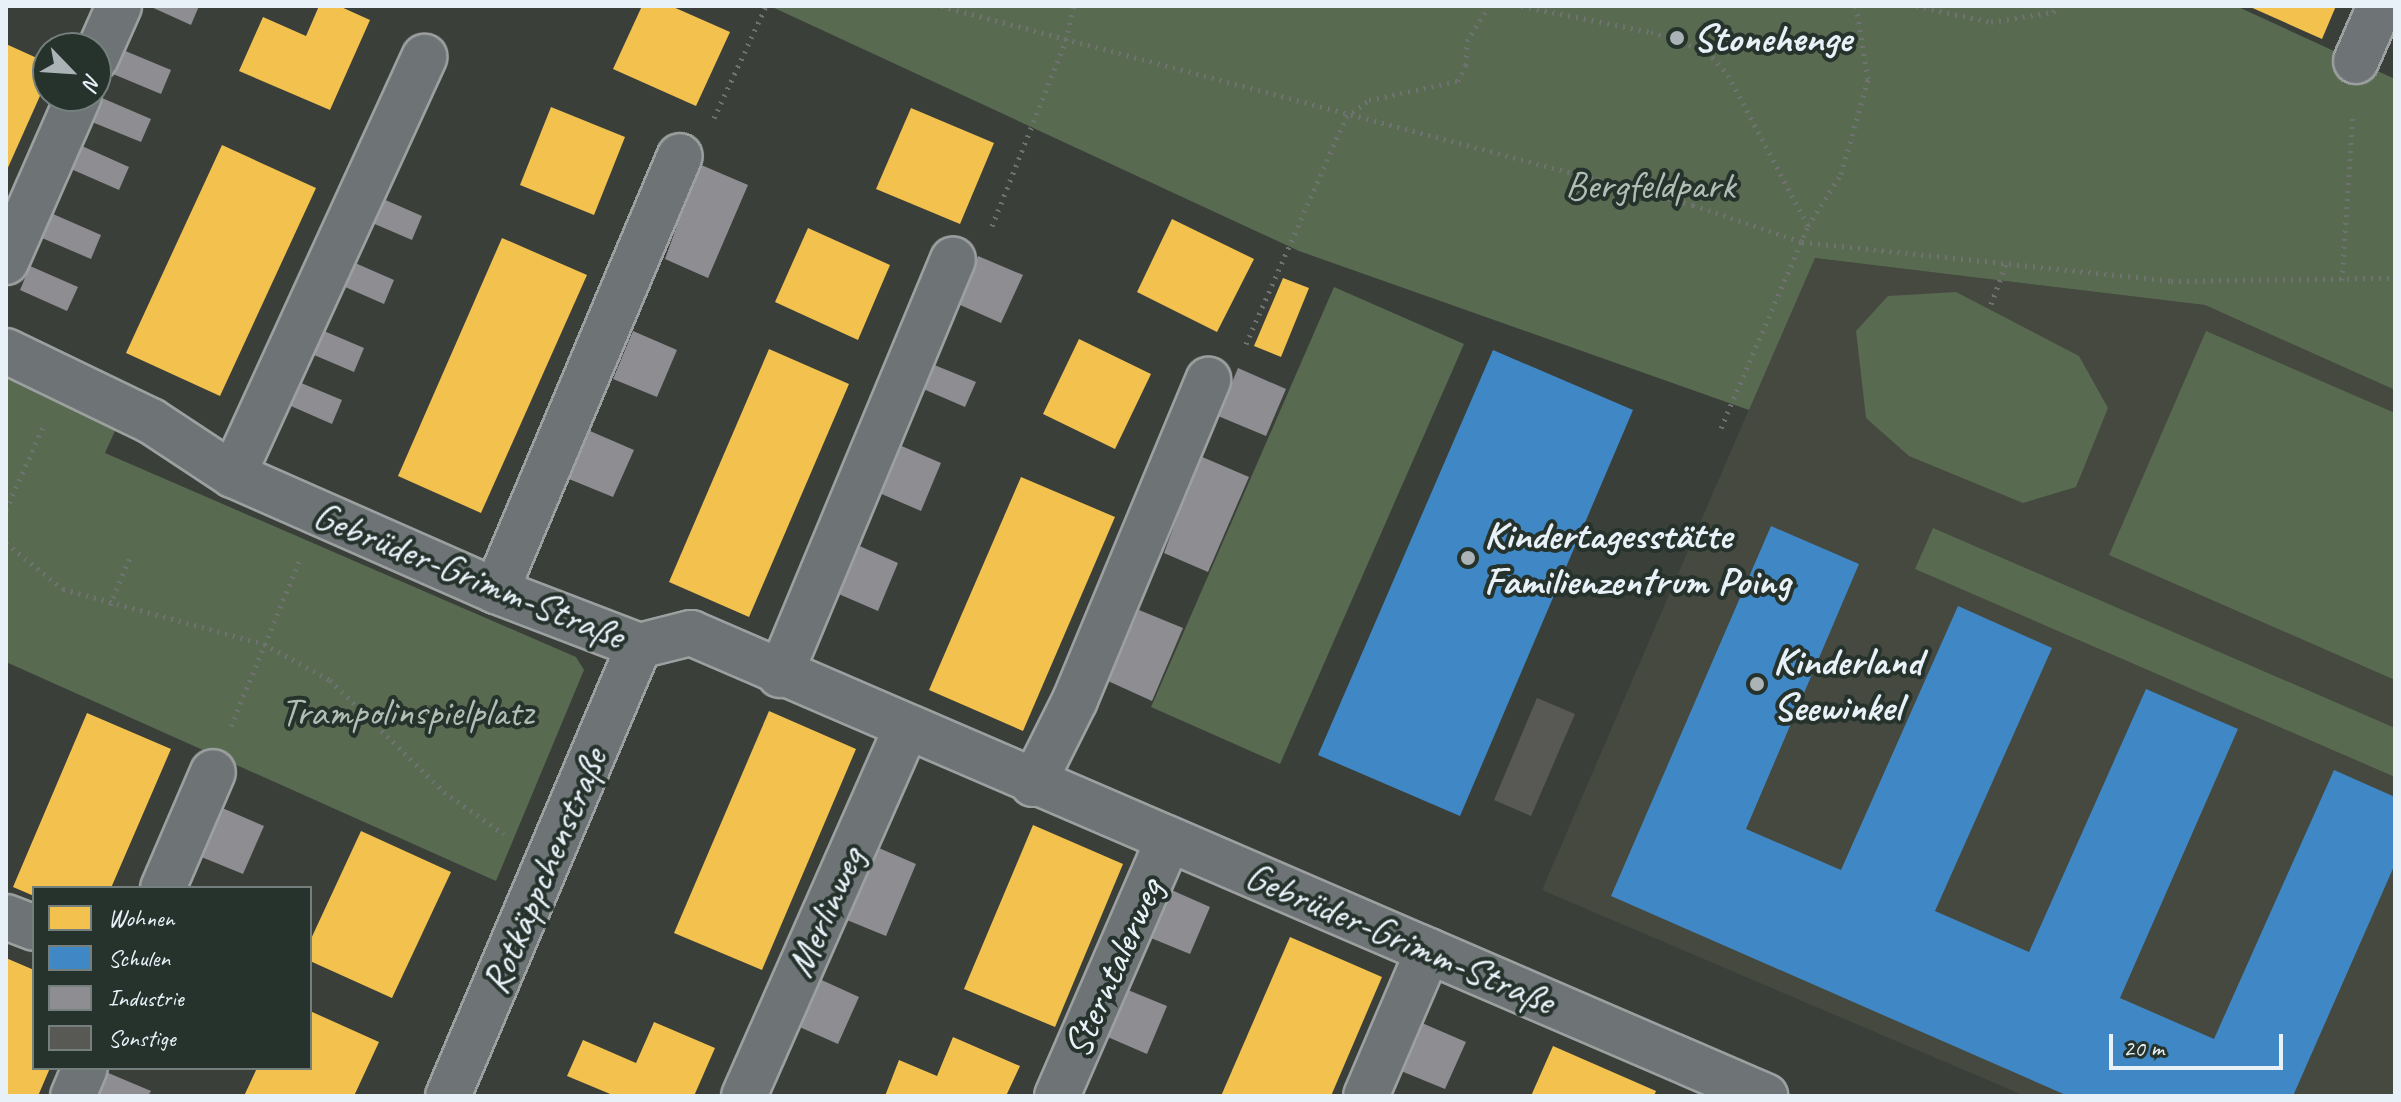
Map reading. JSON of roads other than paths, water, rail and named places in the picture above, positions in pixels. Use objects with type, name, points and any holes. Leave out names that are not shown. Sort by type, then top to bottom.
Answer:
[{"type":"street","points":[[108,32],[119,6]]},
{"type":"street","points":[[2356,61],[2380,6]]},
{"type":"street","points":[[233,475],[424,57]]},
{"type":"street","points":[[6,262],[72,112]]},
{"type":"street","points":[[496,591],[680,156]]},
{"type":"street","points":[[780,675],[953,260]]},
{"type":"street","name":"Gebrüder-Grimm-Straße","points":[[6,351],[151,421],[233,475],[496,591],[639,646],[691,633],[780,675],[1428,951],[1752,1093]]},
{"type":"street","points":[[1033,784],[1075,700],[1208,380]]},
{"type":"street","name":"Rotkäppchenstraße","points":[[448,1096],[639,646]]},
{"type":"street","name":"Merlinweg","points":[[744,1096],[906,728]]},
{"type":"street","points":[[164,886],[213,772]]},
{"type":"street","name":"Sterntalerweg","points":[[1057,1096],[1168,841]]},
{"type":"street","points":[[6,917],[32,927]]},
{"type":"street","points":[[1366,1096],[1428,951]]},
{"type":"street","points":[[73,1096],[84,1070]]},
{"type":"place","name":"Stonehenge","points":[[1677,38]]},
{"type":"place","name":"Kindertagesstätte Familienzentrum Poing","points":[[1468,558]]},
{"type":"place","name":"Kinderland Seewinkel","points":[[1757,684]]},
{"type":"park label","name":"Bergfeldpark","points":[[1650,185]]},
{"type":"park label","name":"Trampolinspielplatz","points":[[407,712]]}]
